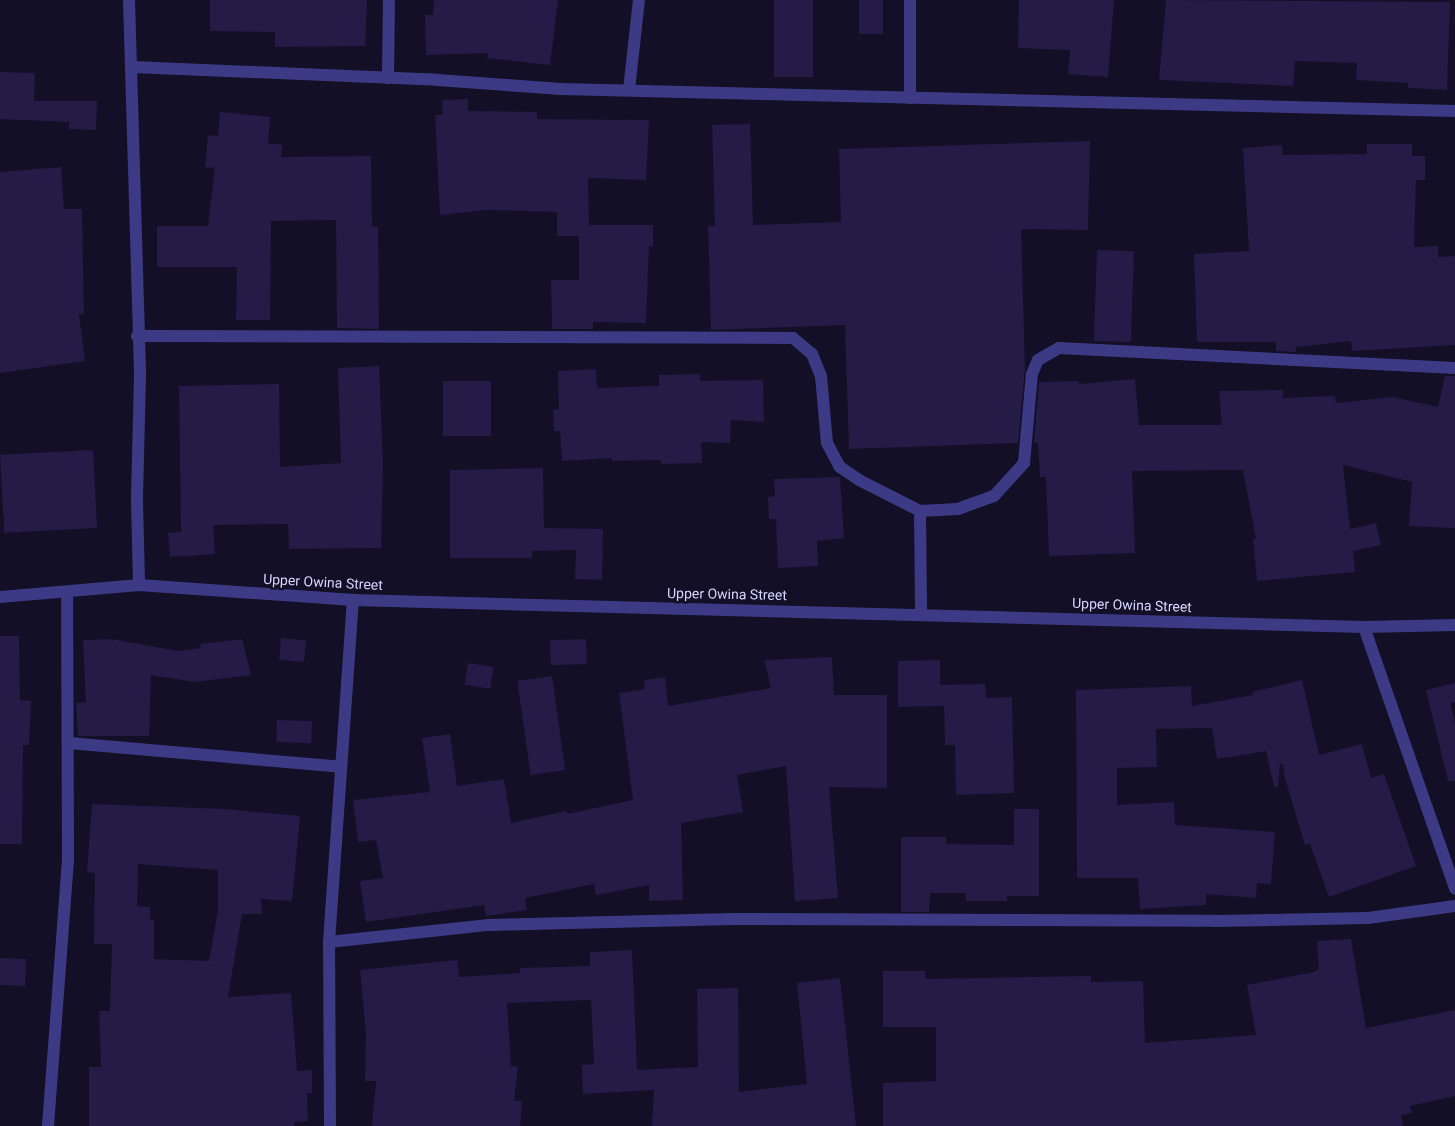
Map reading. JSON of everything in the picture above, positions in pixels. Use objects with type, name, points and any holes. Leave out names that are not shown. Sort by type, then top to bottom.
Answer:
[{"type":"street","points":[[129,0],[137,336],[140,375],[137,501],[139,585]]},
{"type":"street","points":[[388,78],[389,0]]},
{"type":"street","points":[[629,90],[639,0]]},
{"type":"street","points":[[910,0],[910,98]]},
{"type":"street","points":[[132,67],[388,78],[561,90],[629,90],[1455,111]]},
{"type":"street","points":[[137,336],[792,338],[812,354],[818,369],[827,443],[840,467],[859,480],[920,511],[958,509],[994,496],[1024,463],[1032,374],[1038,360],[1059,348],[1455,368]]},
{"type":"street","points":[[920,511],[921,614]]},
{"type":"street","name":"Upper Owina Street","points":[[0,597],[139,585],[353,600],[1364,627],[1455,625]]},
{"type":"street","points":[[48,1126],[68,858],[67,592]]},
{"type":"street","points":[[330,1126],[329,942],[353,600]]},
{"type":"street","points":[[1364,627],[1455,889]]},
{"type":"street","points":[[69,743],[341,767]]},
{"type":"street","points":[[329,942],[489,925],[734,919],[1224,921],[1368,918],[1455,906]]},
{"type":"building","points":[[210,0],[367,0],[365,46],[275,47],[275,32],[210,31]]},
{"type":"building","points":[[434,0],[558,0],[550,65],[487,58],[488,53],[426,55],[425,15],[433,15]]},
{"type":"building","points":[[774,0],[813,0],[813,77],[774,77]]},
{"type":"building","points":[[859,0],[883,0],[883,34],[859,34]]},
{"type":"building","points":[[1019,0],[1114,0],[1108,77],[1068,74],[1070,50],[1018,48]]},
{"type":"building","points":[[1166,0],[1450,2],[1447,90],[1408,88],[1408,83],[1356,80],[1357,63],[1295,61],[1293,86],[1159,80]]},
{"type":"building","points":[[0,72],[35,73],[34,101],[97,101],[96,130],[69,129],[69,122],[0,119]]},
{"type":"building","points":[[468,99],[468,111],[537,112],[537,119],[649,120],[646,180],[588,178],[589,225],[653,225],[653,247],[649,246],[646,323],[593,322],[593,329],[552,329],[551,280],[579,280],[579,236],[557,236],[557,212],[486,210],[440,215],[435,115],[443,115],[442,100]]},
{"type":"building","points":[[220,112],[270,117],[268,143],[282,145],[281,157],[371,156],[372,227],[378,227],[379,329],[337,328],[336,220],[271,221],[270,320],[236,320],[237,267],[157,267],[157,226],[208,226],[215,168],[205,167],[208,135],[218,136]]},
{"type":"building","points":[[750,124],[753,225],[841,222],[839,149],[1090,141],[1088,230],[1021,229],[1025,369],[1018,443],[849,449],[845,325],[711,330],[708,226],[715,226],[712,125]]},
{"type":"building","points":[[1367,144],[1412,144],[1412,156],[1425,156],[1425,180],[1416,180],[1414,247],[1438,246],[1438,257],[1455,256],[1455,345],[1352,351],[1351,341],[1296,347],[1296,352],[1276,351],[1276,342],[1197,342],[1194,254],[1249,251],[1243,148],[1282,145],[1283,155],[1367,154]]},
{"type":"building","points":[[61,167],[64,209],[82,209],[84,314],[79,314],[85,361],[0,373],[0,172]]},
{"type":"building","points":[[1097,250],[1134,251],[1131,342],[1094,341]]},
{"type":"building","points":[[379,366],[383,462],[381,548],[289,549],[288,524],[213,525],[215,554],[170,557],[168,533],[181,532],[179,386],[279,384],[280,467],[341,463],[338,368]]},
{"type":"building","points":[[596,369],[597,388],[659,386],[659,375],[700,374],[700,381],[763,380],[764,422],[731,420],[730,443],[701,442],[702,463],[661,464],[661,460],[612,461],[612,458],[562,461],[560,431],[554,431],[553,410],[559,409],[558,371]]},
{"type":"building","points":[[1445,376],[1455,376],[1455,528],[1409,526],[1412,482],[1343,465],[1350,529],[1376,523],[1381,545],[1353,551],[1355,572],[1257,581],[1253,539],[1256,539],[1243,470],[1132,471],[1135,553],[1049,556],[1046,477],[1040,477],[1038,443],[1034,443],[1039,382],[1079,381],[1079,384],[1135,379],[1139,425],[1222,425],[1219,391],[1283,390],[1283,398],[1335,396],[1336,403],[1393,397],[1438,407]]},
{"type":"building","points":[[443,381],[491,381],[491,436],[443,436]]},
{"type":"building","points":[[93,450],[97,528],[4,533],[0,455]]},
{"type":"building","points":[[543,468],[544,528],[603,529],[602,580],[575,579],[576,550],[532,551],[532,558],[450,558],[450,470]]},
{"type":"building","points":[[840,477],[844,538],[817,541],[818,566],[778,568],[776,519],[769,519],[768,497],[775,496],[774,479]]},
{"type":"building","points":[[0,636],[19,636],[20,700],[31,701],[29,745],[23,745],[22,844],[0,844]]},
{"type":"building","points":[[281,638],[306,640],[304,662],[279,660]]},
{"type":"building","points":[[111,639],[178,651],[201,648],[200,644],[242,639],[251,675],[194,682],[151,675],[149,736],[78,736],[76,703],[86,702],[83,640]]},
{"type":"building","points":[[586,639],[587,664],[551,665],[550,640]]},
{"type":"building","points":[[832,657],[834,695],[887,695],[887,788],[829,787],[838,898],[795,901],[786,766],[737,775],[743,812],[681,823],[683,900],[649,901],[649,885],[596,895],[594,884],[525,898],[527,910],[486,916],[484,905],[366,922],[360,881],[383,878],[376,840],[358,842],[353,800],[430,792],[422,738],[450,734],[457,786],[504,779],[511,823],[566,811],[567,814],[633,800],[619,693],[645,689],[644,680],[665,677],[668,706],[771,688],[764,660]]},
{"type":"building","points":[[940,660],[940,685],[985,684],[986,698],[1012,697],[1014,793],[956,795],[955,745],[945,745],[944,706],[898,707],[898,661]]},
{"type":"building","points":[[468,663],[494,667],[490,689],[465,685]]},
{"type":"building","points":[[552,676],[565,770],[531,775],[517,681]]},
{"type":"building","points":[[1302,680],[1319,755],[1362,744],[1371,778],[1384,774],[1416,866],[1329,897],[1310,844],[1305,845],[1284,775],[1283,764],[1280,764],[1278,787],[1274,787],[1266,751],[1217,759],[1212,728],[1156,729],[1157,767],[1117,768],[1117,805],[1174,802],[1175,825],[1275,832],[1271,884],[1257,883],[1256,898],[1206,894],[1206,905],[1140,909],[1138,878],[1077,878],[1076,690],[1191,686],[1192,706],[1253,695],[1252,692]]},
{"type":"building","points":[[1455,683],[1455,702],[1450,703],[1455,723],[1455,781],[1448,781],[1426,690]]},
{"type":"building","points":[[277,720],[312,721],[311,743],[276,742]]},
{"type":"building","points":[[92,804],[225,809],[300,816],[292,901],[261,899],[262,914],[242,914],[228,997],[291,993],[297,1071],[312,1070],[312,1093],[307,1093],[308,1121],[294,1122],[295,1126],[89,1126],[89,1067],[101,1067],[99,1011],[110,1011],[112,944],[94,944],[95,873],[87,872]],"holes":[[[138,864],[218,870],[218,910],[209,961],[154,959],[154,920],[150,919],[150,907],[137,906]]]},
{"type":"building","points":[[1014,809],[1039,809],[1039,896],[1007,896],[1007,901],[966,901],[966,893],[930,893],[929,912],[901,912],[901,837],[946,837],[946,844],[1014,845]]},
{"type":"building","points":[[1351,939],[1366,1028],[1455,1010],[1455,1096],[1410,1106],[1412,1113],[1401,1115],[1403,1126],[883,1126],[883,1083],[936,1081],[936,1027],[883,1027],[883,971],[925,971],[925,979],[1091,976],[1091,982],[1143,981],[1145,1043],[1256,1035],[1247,985],[1314,972],[1319,969],[1317,941]]},
{"type":"building","points":[[632,950],[637,1070],[698,1067],[697,989],[738,988],[739,1092],[807,1084],[797,983],[840,978],[856,1126],[652,1126],[654,1090],[583,1094],[582,1065],[594,1064],[591,1000],[507,1003],[511,1066],[518,1067],[514,1101],[522,1101],[520,1126],[372,1126],[376,1081],[365,1081],[366,1032],[360,970],[457,960],[459,977],[520,973],[520,968],[590,966],[590,952]]},
{"type":"building","points":[[0,958],[26,959],[25,986],[0,985]]}]
